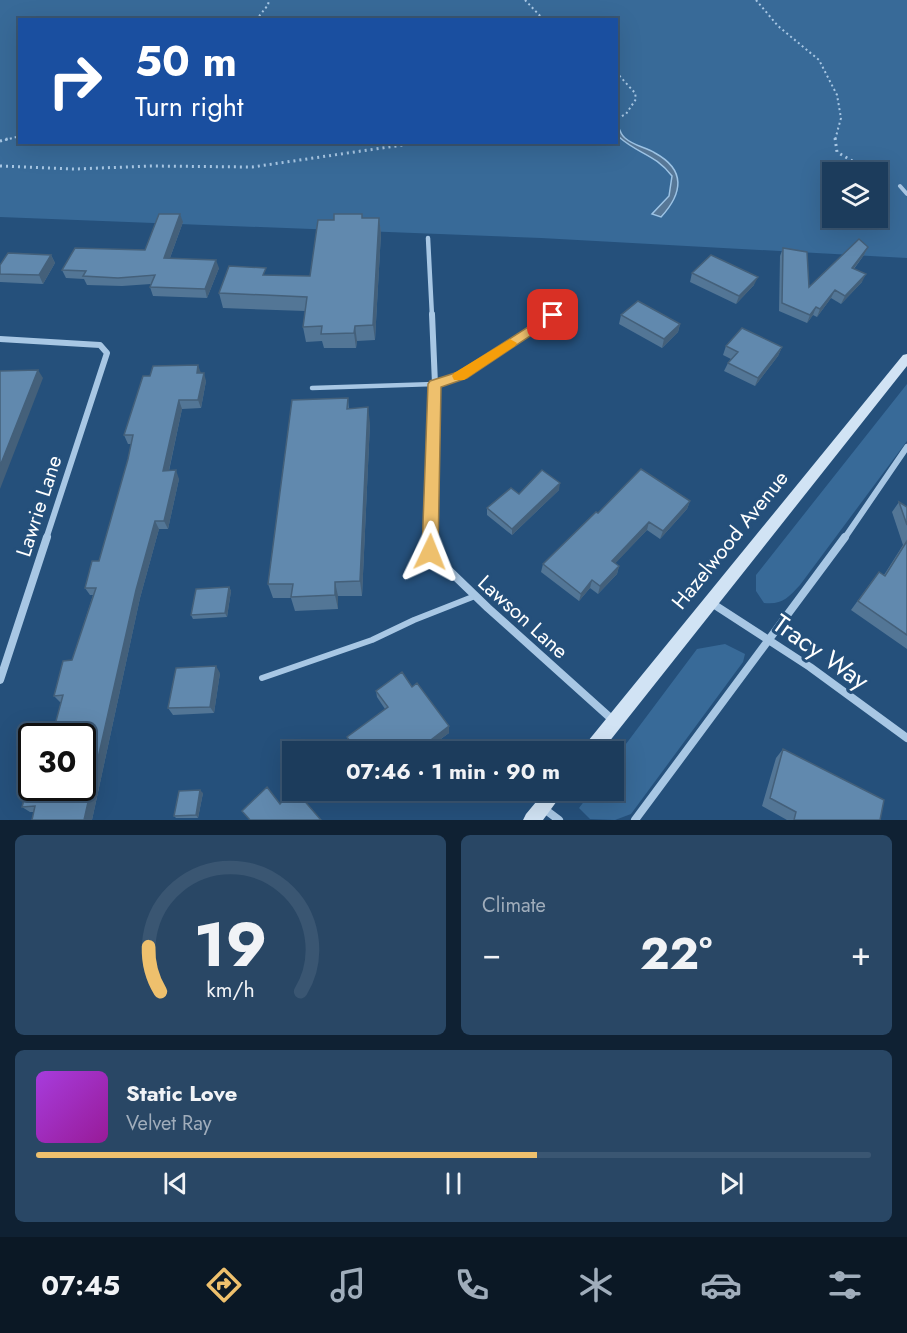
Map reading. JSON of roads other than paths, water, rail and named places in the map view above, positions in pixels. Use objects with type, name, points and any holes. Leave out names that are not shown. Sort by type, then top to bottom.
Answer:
[{"type":"street","name":"Lawson Lane","points":[[428,238],[435,384],[430,552],[475,596],[615,722]]},
{"type":"street","name":"Lawrie Lane","points":[[0,339],[100,345],[107,353],[69,462],[0,680]]},
{"type":"street","name":"Hazelwood Avenue","points":[[599,741],[709,601],[907,358]]},
{"type":"street","points":[[635,820],[838,548],[907,447]]},
{"type":"street","name":"Tracy Way","points":[[709,601],[907,738]]},
{"type":"street","points":[[548,801],[537,814],[559,820]]},
{"type":"lane","points":[[900,186],[907,194]]},
{"type":"lane","points":[[312,388],[435,384],[462,375],[553,315]]},
{"type":"lane","points":[[262,678],[372,640],[414,620],[475,596]]}]
